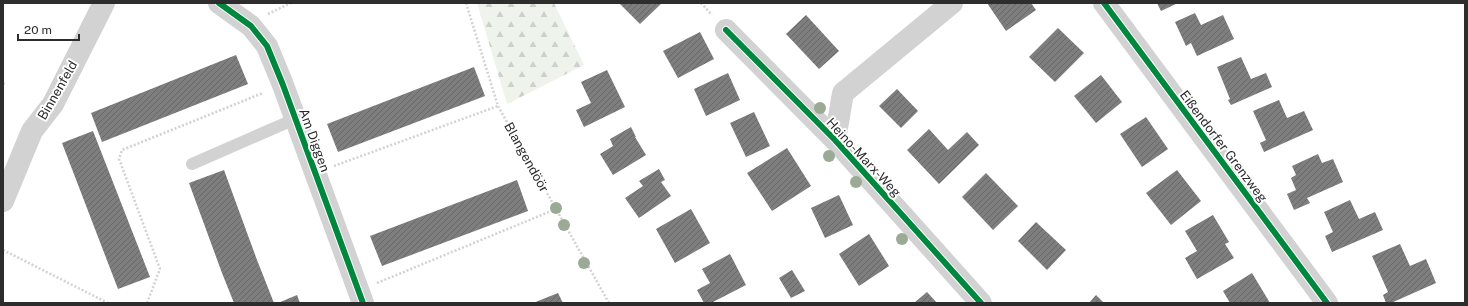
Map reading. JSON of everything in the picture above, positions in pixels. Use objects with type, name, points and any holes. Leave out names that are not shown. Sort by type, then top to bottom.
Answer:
[{"type":"street","name":"Binnenfeld","points":[[3,201],[32,131],[53,104],[104,3]]},
{"type":"street","name":"Am Diggen","points":[[219,3],[251,26],[267,46],[283,85],[361,297]]},
{"type":"street","points":[[835,140],[843,93],[952,3]]},
{"type":"street","name":"Eißendorfer Grenzweg","points":[[1104,3],[1326,303]]},
{"type":"street","name":"Heino-Marx-Weg","points":[[726,30],[835,140],[981,303]]},
{"type":"lane","points":[[192,164],[295,119]]},
{"type":"path","points":[[147,303],[160,269],[119,160],[122,150],[283,85]]},
{"type":"path","points":[[315,174],[498,106]]},
{"type":"path","points":[[361,297],[556,209]]},
{"type":"path","points":[[3,250],[107,303]]},
{"type":"green space","points":[[477,3],[554,3],[584,65],[507,104]]},
{"type":"building","points":[[619,3],[662,3],[640,24]]},
{"type":"building","points":[[987,3],[1031,3],[1036,10],[1006,31]]},
{"type":"building","points":[[1157,3],[1178,3],[1161,11]]},
{"type":"building","points":[[1195,13],[1201,25],[1223,15],[1234,39],[1197,56],[1191,43],[1186,46],[1175,22]]},
{"type":"building","points":[[806,15],[839,51],[819,69],[786,34]]},
{"type":"building","points":[[1058,28],[1084,53],[1055,82],[1029,57]]},
{"type":"building","points":[[700,32],[714,59],[678,78],[663,51]]},
{"type":"building","points":[[236,55],[248,84],[102,142],[91,113]]},
{"type":"building","points":[[1241,57],[1251,79],[1266,73],[1272,87],[1231,105],[1217,67]]},
{"type":"building","points":[[474,67],[485,96],[338,152],[327,124]]},
{"type":"building","points":[[607,70],[625,107],[584,127],[576,110],[591,103],[581,82]]},
{"type":"building","points":[[728,73],[740,100],[706,116],[694,89]]},
{"type":"building","points":[[1101,75],[1122,102],[1096,123],[1074,96]]},
{"type":"building","points":[[897,89],[918,111],[901,128],[879,106]]},
{"type":"building","points":[[1279,100],[1287,118],[1304,111],[1313,130],[1264,152],[1260,143],[1266,140],[1253,111]]},
{"type":"building","points":[[754,112],[770,146],[746,157],[730,123]]},
{"type":"building","points":[[1146,117],[1168,149],[1142,167],[1120,134]]},
{"type":"building","points":[[631,127],[646,155],[613,175],[600,154],[613,146],[610,139]]},
{"type":"building","points":[[929,129],[948,150],[967,132],[979,145],[939,184],[907,150]]},
{"type":"building","points":[[93,131],[150,277],[118,289],[62,143]]},
{"type":"building","points":[[787,148],[811,186],[772,211],[747,173]]},
{"type":"building","points":[[1318,154],[1322,163],[1333,159],[1343,182],[1307,198],[1310,203],[1294,210],[1287,194],[1296,190],[1291,178],[1296,175],[1292,166]]},
{"type":"building","points":[[659,169],[665,180],[661,182],[671,196],[639,218],[625,198],[643,186],[639,181]]},
{"type":"building","points":[[224,170],[274,303],[234,303],[222,273],[189,183]]},
{"type":"building","points":[[1177,170],[1201,201],[1171,225],[1146,193]]},
{"type":"building","points":[[986,173],[1018,206],[993,230],[962,197]]},
{"type":"building","points":[[517,180],[528,211],[382,266],[370,236]]},
{"type":"building","points":[[839,195],[853,225],[825,238],[811,208]]},
{"type":"building","points":[[1350,200],[1359,219],[1375,212],[1383,230],[1332,252],[1325,236],[1333,232],[1324,212]]},
{"type":"building","points":[[691,209],[710,243],[675,263],[656,229]]},
{"type":"building","points":[[1213,215],[1229,242],[1225,244],[1234,258],[1197,279],[1185,258],[1197,251],[1185,231]]},
{"type":"building","points":[[1036,222],[1066,250],[1047,270],[1018,241]]},
{"type":"building","points":[[869,234],[889,266],[859,286],[839,254]]},
{"type":"building","points":[[1400,244],[1410,266],[1426,259],[1436,283],[1391,303],[1386,303],[1383,295],[1388,292],[1372,256]]},
{"type":"building","points":[[730,254],[746,285],[711,303],[704,303],[697,290],[710,283],[702,269]]},
{"type":"building","points":[[792,270],[805,291],[791,298],[779,278]]},
{"type":"building","points":[[1252,273],[1270,303],[1230,303],[1223,291]]},
{"type":"building","points":[[927,292],[937,303],[914,303]]},
{"type":"building","points":[[558,293],[563,303],[533,303]]},
{"type":"building","points":[[297,295],[300,303],[278,303]]},
{"type":"building","points":[[1096,295],[1104,303],[1089,303]]},
{"type":"cycle path","points":[[219,3],[251,26],[267,46],[283,85],[363,303]]},
{"type":"cycle path","points":[[1104,3],[1327,303]]},
{"type":"cycle path","points":[[726,30],[835,140],[981,303]]}]
